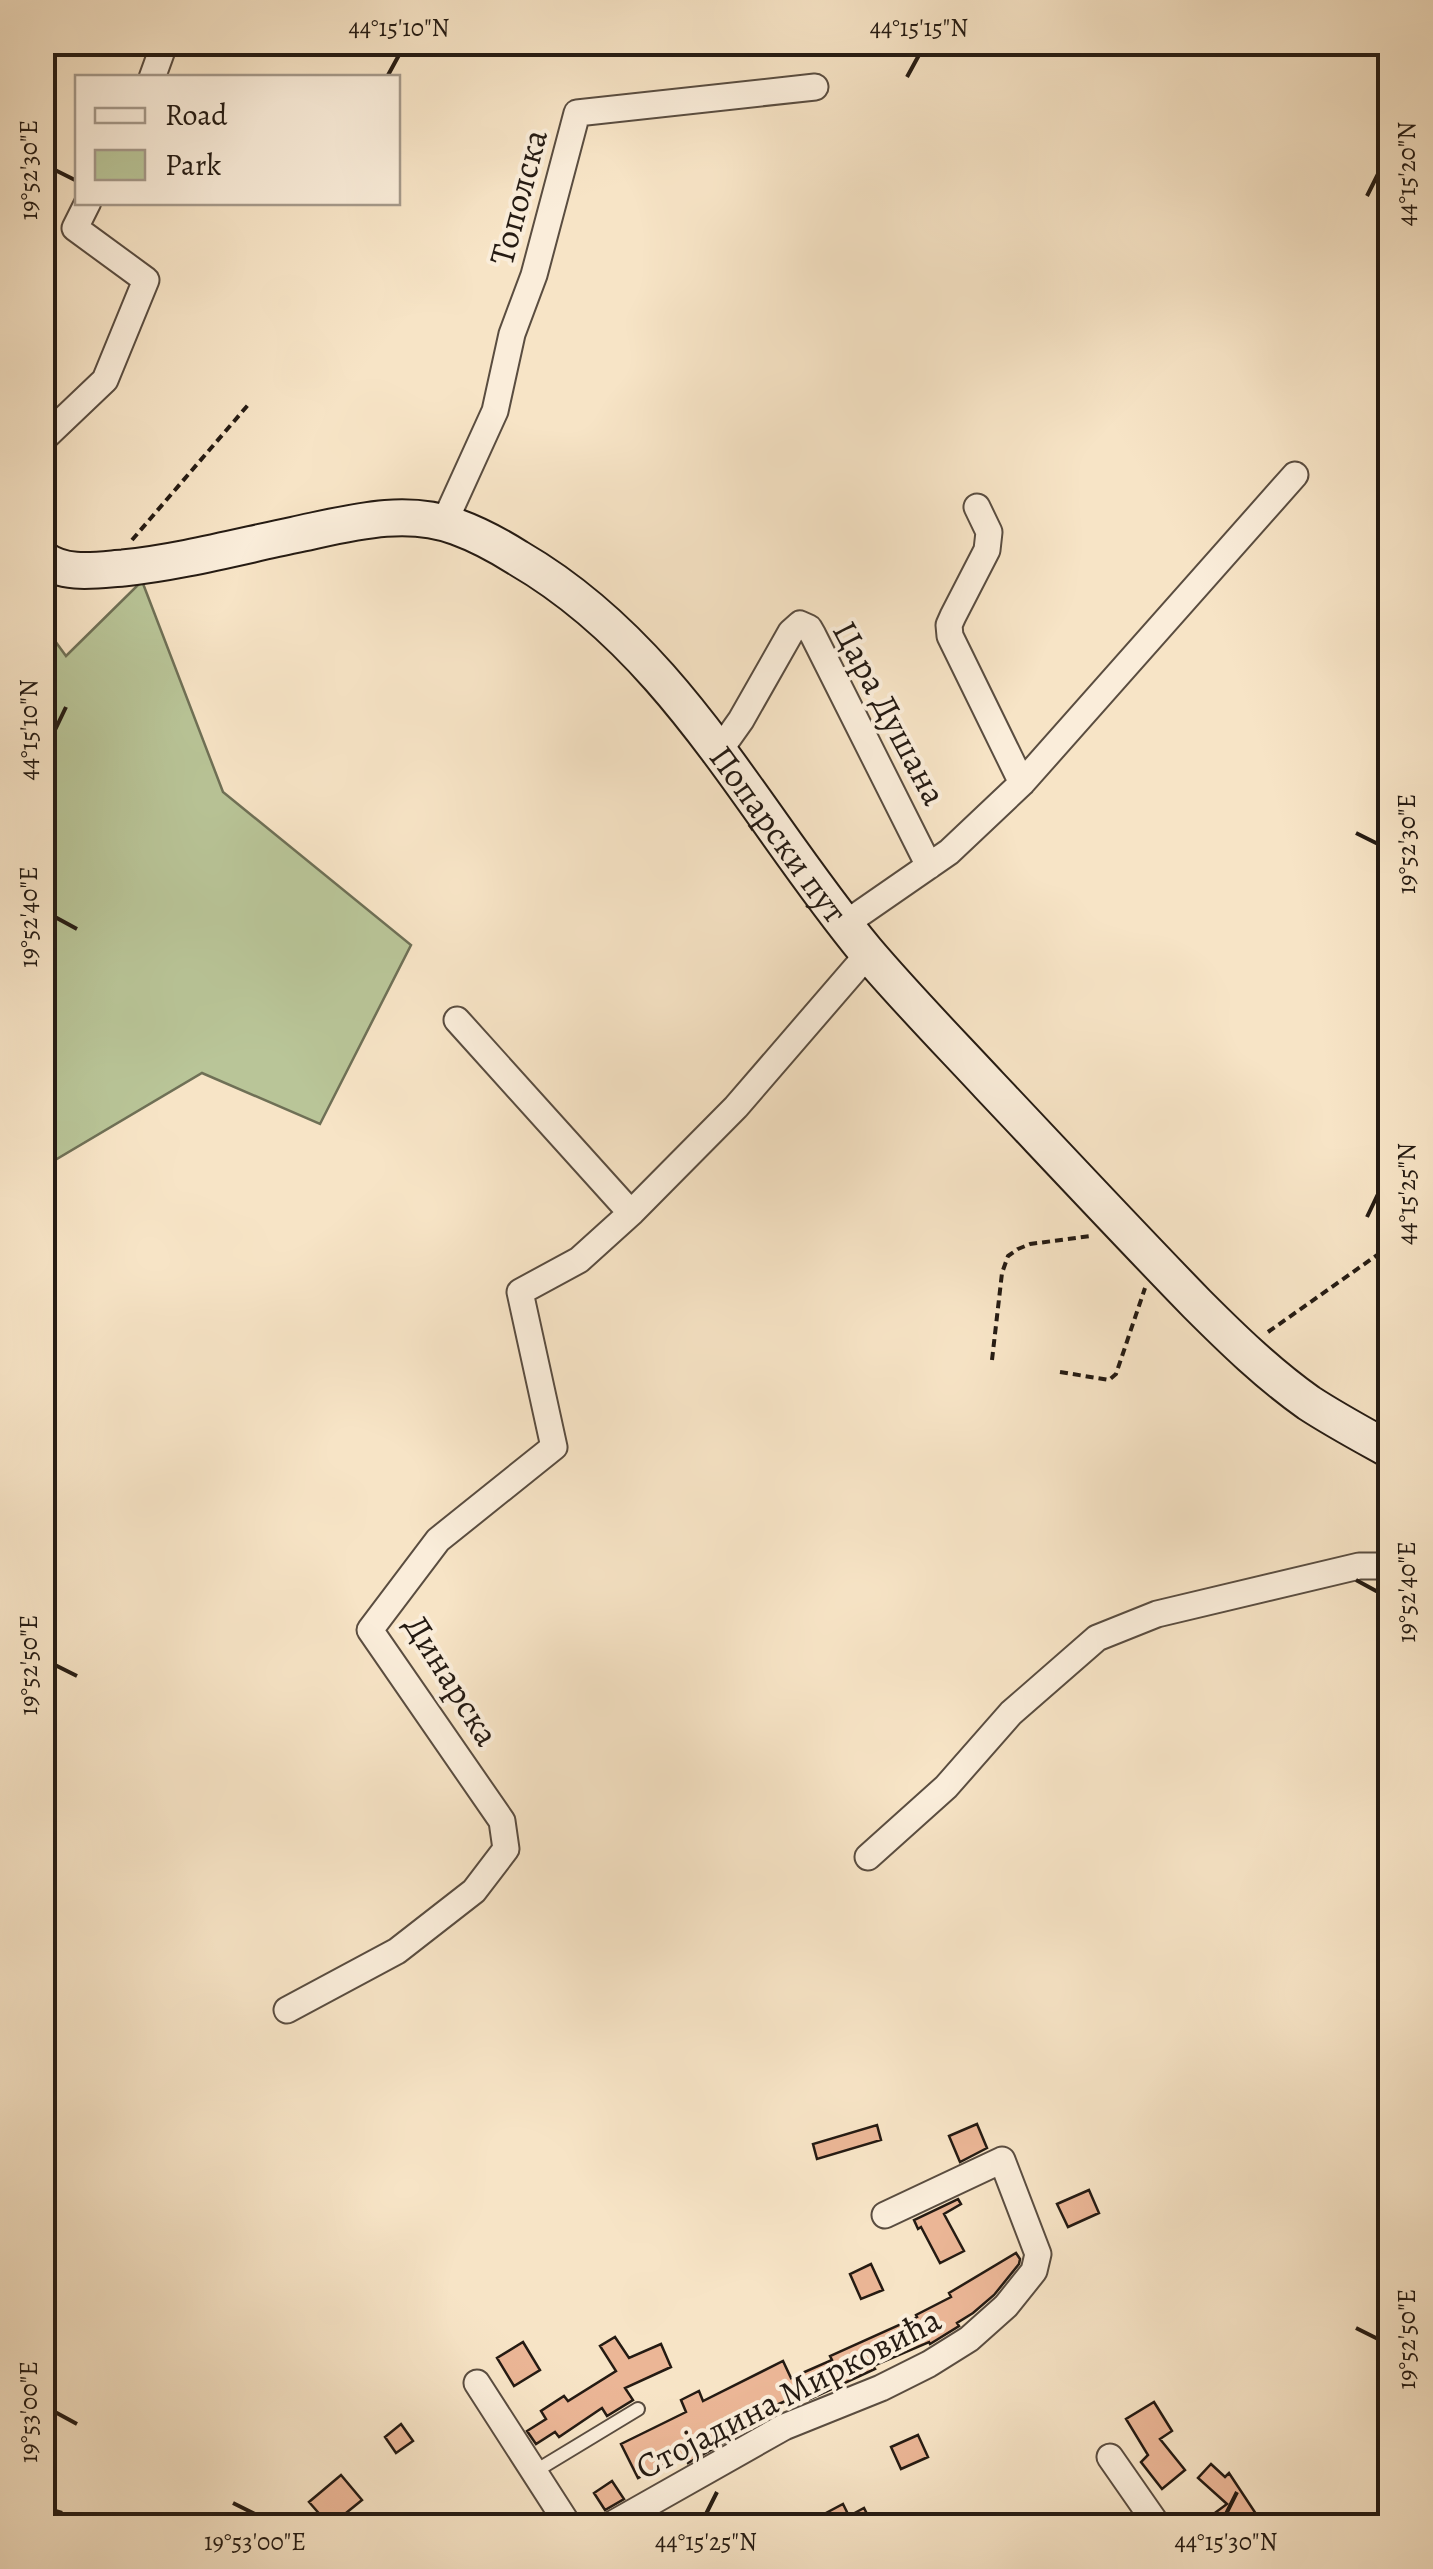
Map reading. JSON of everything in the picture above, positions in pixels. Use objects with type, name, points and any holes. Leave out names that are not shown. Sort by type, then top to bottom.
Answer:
[{"type":"street","points":[[153,75],[165,42]]},
{"type":"street","name":"Тополска","points":[[444,523],[495,411],[512,334],[534,274],[577,113],[815,87]]},
{"type":"street","points":[[42,440],[105,380],[146,280],[75,228],[86,205]]},
{"type":"street","points":[[844,924],[950,852],[1022,782],[1294,474]]},
{"type":"street","points":[[977,508],[989,532],[987,550],[953,616],[950,636],[1022,782]]},
{"type":"street","name":"Попарски пут","points":[[45,565],[106,570],[372,520],[416,518],[474,534],[530,564],[594,610],[670,688],[868,954],[1155,1260],[1244,1349],[1309,1403],[1390,1450]]},
{"type":"street","name":"Цара Душана","points":[[719,750],[742,720],[795,626],[805,626],[813,634],[930,866]]},
{"type":"street","name":"Динарска","points":[[287,2010],[397,1951],[474,1891],[506,1849],[502,1821],[370,1630],[438,1540],[554,1447],[520,1292],[580,1260],[630,1213],[736,1107],[868,954]]},
{"type":"street","points":[[457,1020],[630,1213]]},
{"type":"street","points":[[868,1857],[946,1787],[1011,1714],[1097,1638],[1157,1614],[1359,1566],[1390,1566]]},
{"type":"street","name":"Стојадина Мирковића","points":[[609,2526],[784,2427],[930,2364],[970,2339],[1006,2306],[1034,2272],[1038,2254],[1002,2160],[884,2216]]},
{"type":"street","points":[[477,2382],[568,2526]]},
{"type":"street","points":[[1110,2457],[1158,2526]]},
{"type":"lane","points":[[534,2472],[638,2409]]},
{"type":"path","points":[[106,570],[248,405]]},
{"type":"path","points":[[992,1360],[1002,1273],[1008,1256],[1030,1244],[1125,1229]]},
{"type":"path","points":[[1244,1349],[1390,1246]]},
{"type":"path","points":[[1060,1372],[1109,1380],[1116,1374],[1155,1260]]},
{"type":"path","points":[[42,2507],[106,2526]]},
{"type":"green space","points":[[142,581],[223,792],[411,945],[320,1124],[202,1073],[50,1163],[43,1159],[42,623],[66,656]]},
{"type":"building","points":[[977,2124],[987,2148],[960,2162],[949,2136]]},
{"type":"building","points":[[877,2125],[881,2140],[817,2159],[813,2144]]},
{"type":"building","points":[[1089,2190],[1099,2213],[1068,2227],[1057,2204]]},
{"type":"building","points":[[958,2199],[961,2204],[944,2214],[964,2251],[940,2263],[914,2220]]},
{"type":"building","points":[[1016,2253],[1019,2264],[994,2295],[957,2323],[959,2326],[930,2344],[873,2366],[875,2369],[810,2399],[807,2392],[774,2406],[727,2429],[732,2438],[688,2463],[684,2455],[638,2478],[621,2444],[686,2412],[681,2400],[699,2391],[703,2401],[783,2361],[791,2378],[917,2317]]},
{"type":"building","points":[[871,2264],[883,2290],[861,2299],[850,2274]]},
{"type":"building","points":[[615,2337],[629,2358],[661,2344],[671,2367],[625,2388],[633,2400],[607,2416],[602,2408],[559,2437],[555,2432],[536,2444],[527,2431],[546,2419],[541,2411],[564,2396],[568,2401],[616,2371],[600,2346]]},
{"type":"building","points":[[523,2342],[540,2370],[514,2386],[497,2358]]},
{"type":"building","points":[[1154,2402],[1172,2431],[1160,2439],[1185,2470],[1162,2489],[1141,2462],[1148,2455],[1126,2419]]},
{"type":"building","points":[[401,2424],[413,2441],[396,2453],[385,2437]]},
{"type":"building","points":[[918,2435],[928,2457],[901,2469],[891,2447]]},
{"type":"building","points":[[1211,2464],[1225,2477],[1229,2473],[1264,2526],[1219,2526],[1212,2515],[1227,2504],[1198,2478]]},
{"type":"building","points":[[341,2475],[362,2500],[330,2526],[309,2502]]},
{"type":"building","points":[[612,2481],[624,2499],[605,2510],[594,2493]]},
{"type":"building","points":[[843,2504],[849,2516],[864,2508],[873,2526],[830,2526],[826,2513]]}]
